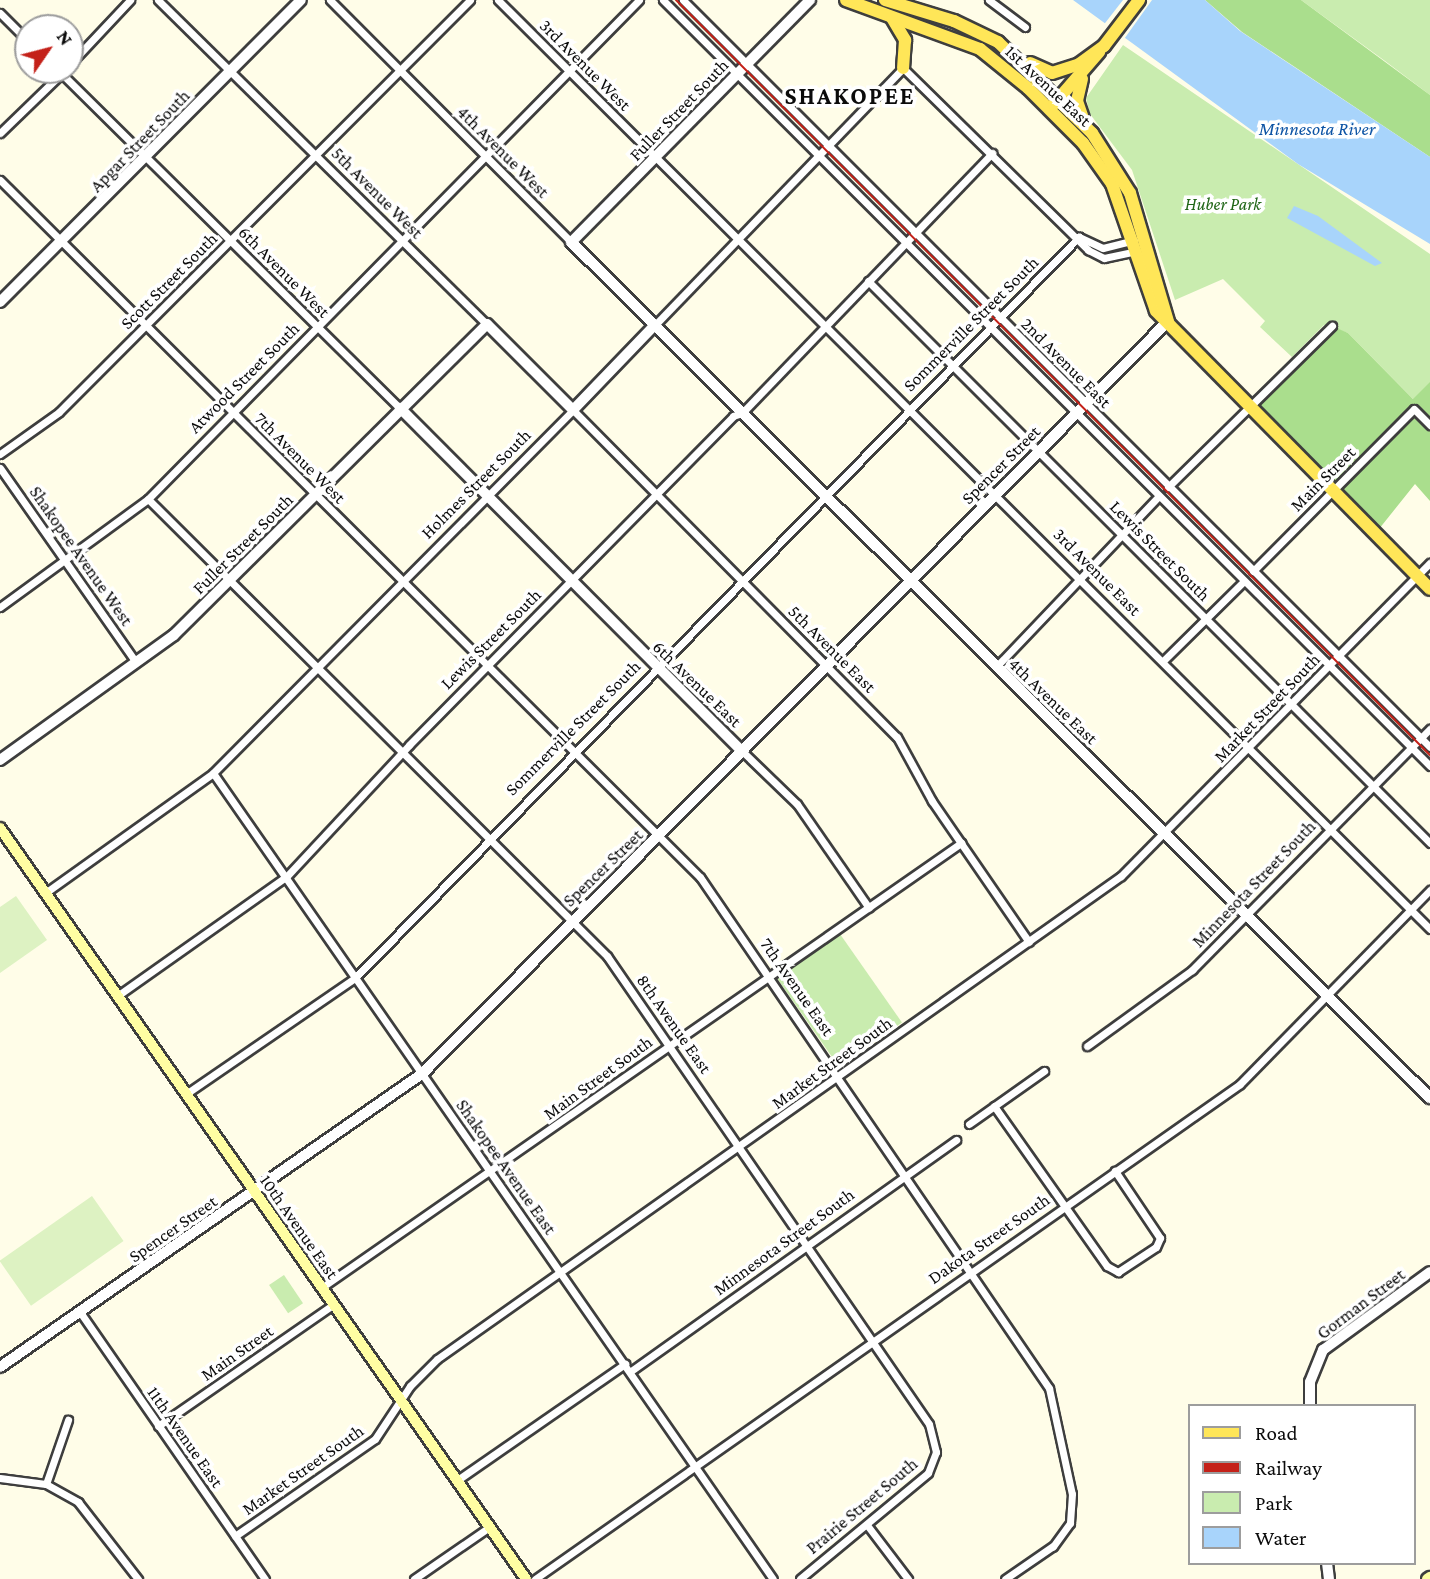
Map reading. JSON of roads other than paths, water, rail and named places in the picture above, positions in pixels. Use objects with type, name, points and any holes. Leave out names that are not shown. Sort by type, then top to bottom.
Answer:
[{"type":"main road","name":"1st Avenue East","points":[[846,0],[980,49],[1046,107],[1103,170],[1139,244],[1168,321],[1247,406],[1430,589]]},
{"type":"main road","name":"1st Avenue East","points":[[884,0],[954,21],[998,42],[1061,92],[1121,175],[1139,244]]},
{"type":"main road","points":[[1046,107],[1139,0]]},
{"type":"main road","points":[[892,18],[905,40],[903,68]]},
{"type":"main road","points":[[998,42],[1041,70],[1062,72],[1095,53]]},
{"type":"main road","points":[[1092,133],[1078,108],[1083,75],[1095,53]]},
{"type":"main road","points":[[1061,92],[1083,75]]},
{"type":"main road","name":"10th Avenue East","points":[[0,828],[526,1579]]},
{"type":"street","points":[[84,49],[130,0]]},
{"type":"street","name":"5th Avenue West","points":[[158,0],[573,410]]},
{"type":"street","name":"Apgar Street South","points":[[0,302],[64,242],[301,0]]},
{"type":"street","name":"4th Avenue West","points":[[330,0],[653,327]]},
{"type":"street","name":"Scott Street South","points":[[0,454],[59,412],[470,0]]},
{"type":"street","name":"3rd Avenue West","points":[[498,0],[738,241]]},
{"type":"street","name":"Atwood Street South","points":[[0,607],[148,499],[639,0]]},
{"type":"street","name":"2nd Avenue East","points":[[663,0],[987,329],[1430,766]]},
{"type":"street","name":"2nd Avenue East","points":[[683,0],[745,65],[1430,747]]},
{"type":"street","name":"Fuller Street South","points":[[571,242],[810,0]]},
{"type":"street","points":[[989,0],[1025,27]]},
{"type":"street","points":[[0,13],[14,27]]},
{"type":"street","points":[[903,68],[1098,256],[1139,244]]},
{"type":"street","name":"Holmes Street South","points":[[46,893],[214,773],[402,578],[573,410],[830,148],[903,68]]},
{"type":"street","points":[[0,133],[48,84]]},
{"type":"street","name":"6th Avenue West","points":[[74,84],[487,496]]},
{"type":"street","name":"Lewis Street South","points":[[117,996],[286,877],[402,751],[733,415],[742,413],[992,153]]},
{"type":"street","name":"7th Avenue West","points":[[0,180],[231,412],[402,578]]},
{"type":"street","name":"Sommerville Street South","points":[[186,1094],[356,977],[488,836],[1079,237]]},
{"type":"street","name":"3rd Avenue East","points":[[738,241],[826,324],[1164,660],[1430,929]]},
{"type":"street","name":"Lewis Street South","points":[[868,281],[1430,843]]},
{"type":"street","name":"Spencer Street","points":[[0,1367],[423,1073],[908,579],[997,494],[1073,414],[1168,321]]},
{"type":"street","name":"Fuller Street South","points":[[0,760],[174,635],[487,324]]},
{"type":"street","points":[[1168,487],[1247,406],[1332,326]]},
{"type":"street","name":"4th Avenue East","points":[[653,327],[1167,834],[1430,1098]]},
{"type":"street","name":"Main Street","points":[[1253,571],[1414,409],[1430,425]]},
{"type":"street","name":"5th Avenue East","points":[[573,410],[902,744],[961,843],[1029,942]]},
{"type":"street","name":"Shakopee Avenue West","points":[[0,468],[136,662]]},
{"type":"street","name":"6th Avenue East","points":[[487,496],[570,582],[797,804],[869,908]]},
{"type":"street","points":[[996,667],[1159,496]]},
{"type":"street","name":"8th Avenue East","points":[[148,499],[232,578],[607,956],[929,1424],[936,1452]]},
{"type":"street","name":"Market Street South","points":[[235,1536],[375,1439],[426,1368],[841,1077],[1121,876],[1167,834],[1430,563]]},
{"type":"street","name":"7th Avenue East","points":[[402,578],[575,749],[657,837],[700,877],[841,1077],[1049,1388],[1072,1494],[1070,1522],[1053,1546],[1005,1579]]},
{"type":"street","points":[[1164,660],[1244,581]]},
{"type":"street","name":"Minnesota Street South","points":[[1087,1046],[1192,970],[1430,729]]},
{"type":"street","name":"Shakopee Avenue East","points":[[214,773],[773,1579]]},
{"type":"street","name":"Main Street South","points":[[321,1288],[491,1174],[961,843]]},
{"type":"street","name":"Dakota Street South","points":[[535,1579],[697,1467],[971,1270],[1240,1084],[1430,890]]},
{"type":"street","points":[[969,1124],[1044,1071]]},
{"type":"street","points":[[994,1106],[1107,1266],[1123,1270],[1156,1247],[1160,1238],[1115,1171]]},
{"type":"street","name":"Minnesota Street South","points":[[631,1371],[956,1140]]},
{"type":"street","name":"Gorman Street","points":[[1310,1404],[1310,1382],[1323,1350],[1430,1272]]},
{"type":"street","name":"Main Street","points":[[158,1426],[333,1306]]},
{"type":"street","name":"11th Avenue East","points":[[80,1312],[265,1579]]},
{"type":"street","points":[[456,1482],[625,1364]]},
{"type":"street","points":[[46,1484],[68,1420]]},
{"type":"street","name":"Prairie Street South","points":[[800,1579],[928,1473],[936,1452]]},
{"type":"street","points":[[0,1478],[46,1484],[90,1513],[138,1579]]},
{"type":"street","points":[[867,1524],[908,1579]]},
{"type":"street","points":[[414,1579],[488,1528]]},
{"type":"water","name":"Minnesota River","points":[[1073,0],[1205,0],[1240,31],[1430,157],[1430,244],[1298,164]]},
{"type":"water","points":[[1294,206],[1318,216],[1382,263],[1375,266],[1287,218]]},
{"type":"railway","points":[[676,0],[1430,755]]},
{"type":"district","name":"SHAKOPEE","points":[[850,96]]},
{"type":"park label","name":"Huber Park","points":[[1223,204]]}]
